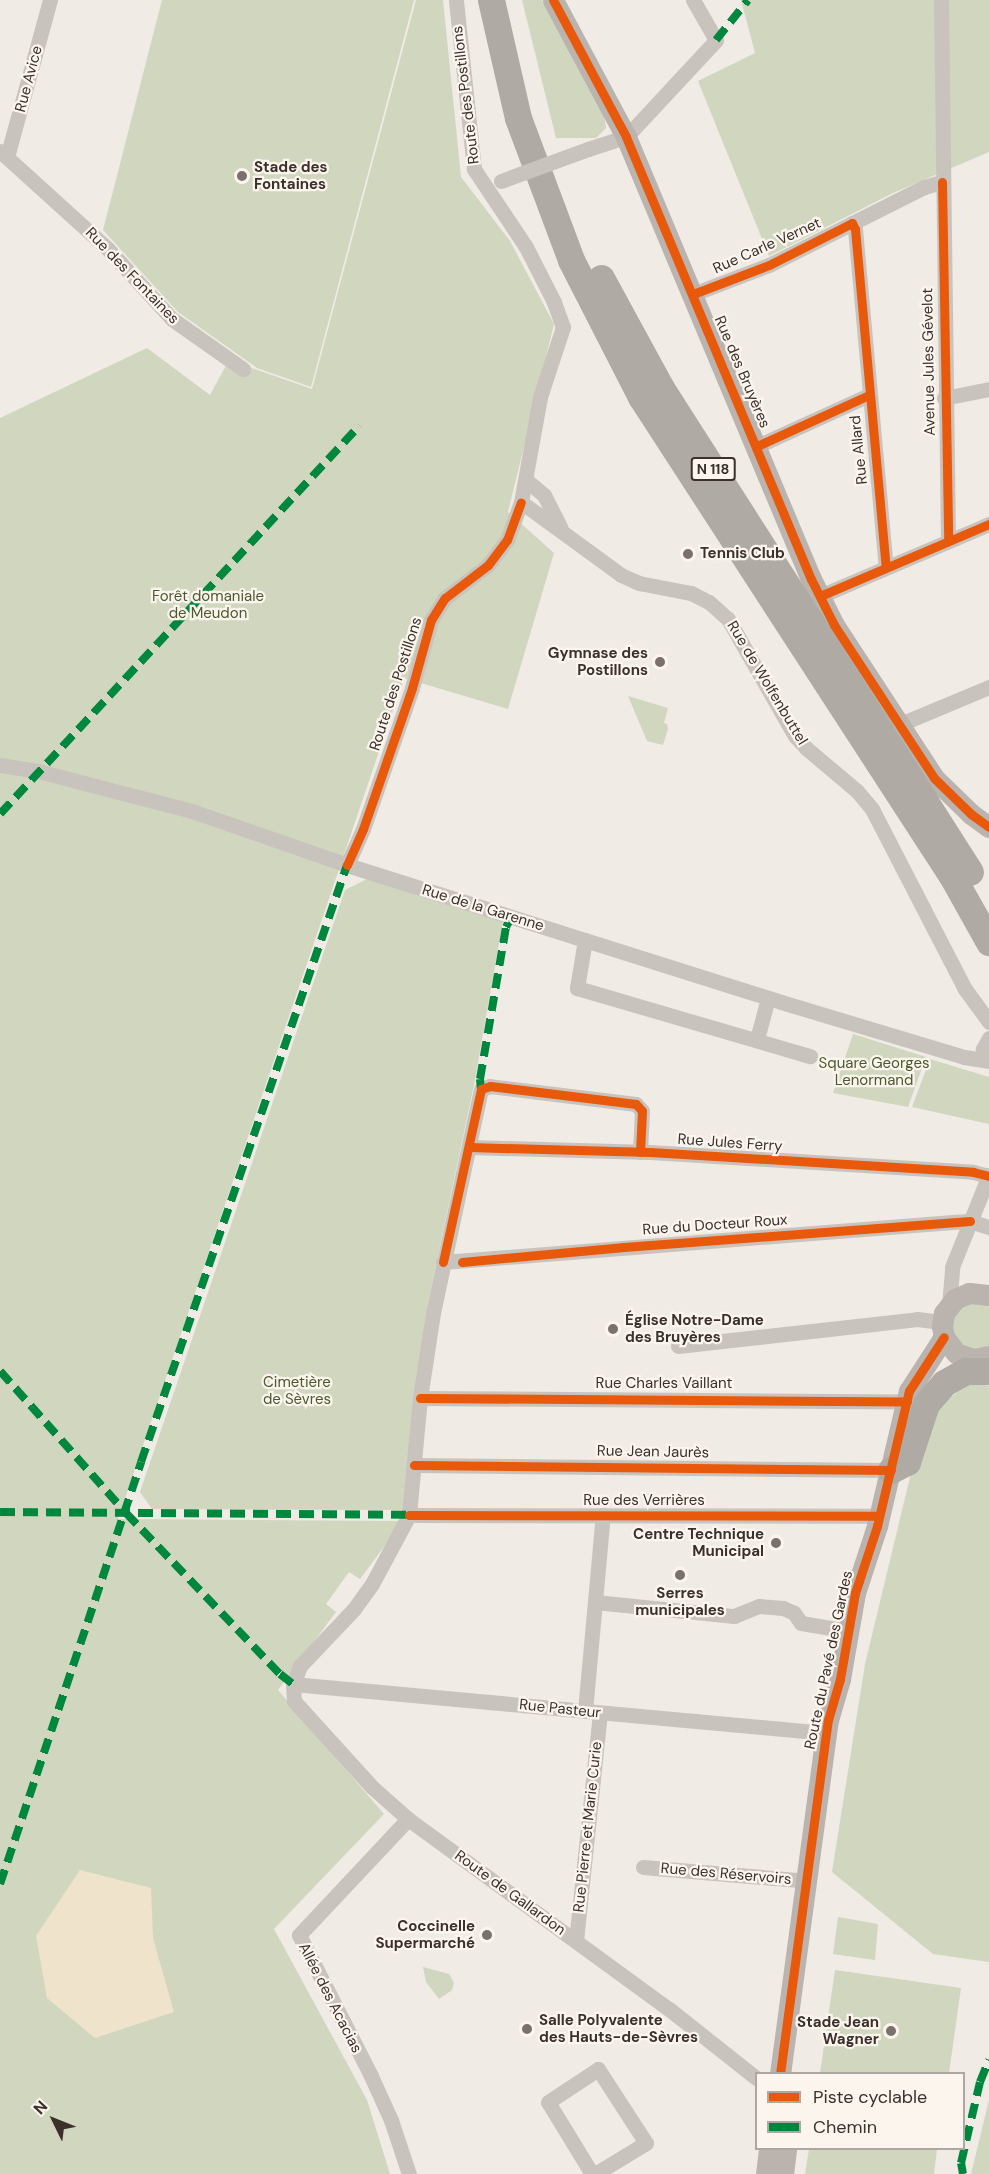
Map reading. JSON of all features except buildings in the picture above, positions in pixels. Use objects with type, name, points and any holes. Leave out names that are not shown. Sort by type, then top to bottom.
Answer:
[{"type":"highway","name":"N 118","points":[[491,0],[518,118],[571,260],[641,396],[952,876],[989,942]]},
{"type":"highway","name":"N 118","points":[[507,0],[533,109],[558,189],[590,259],[661,388],[945,829],[989,904]]},
{"type":"highway","points":[[891,1470],[907,1462],[926,1404],[944,1383],[966,1371],[989,1371]]},
{"type":"main road","name":"Rue des Bruyères","points":[[553,0],[626,137],[834,625],[934,778],[971,814],[989,826]]},
{"type":"main road","points":[[981,1290],[945,1321],[956,1353],[973,1359],[989,1356]]},
{"type":"main road","name":"Route du Pavé des Gardes","points":[[780,2072],[808,1881],[826,1733],[849,1631],[855,1593],[878,1521],[909,1391],[945,1321]]},
{"type":"main road","points":[[907,1401],[945,1367],[964,1357]]},
{"type":"main road","name":"Route du Pavé des Gardes","points":[[794,2072],[818,1873],[878,1521]]},
{"type":"main road","points":[[766,2174],[769,2150]]},
{"type":"main road","points":[[783,2174],[786,2150]]},
{"type":"street","name":"Rue Avice","points":[[3,154],[50,0]]},
{"type":"street","name":"Route des Postillons","points":[[347,866],[363,830],[404,710],[431,620],[445,598],[488,565],[507,540],[521,502],[540,397],[562,327],[554,302],[526,247],[474,169],[468,133],[456,0]]},
{"type":"street","points":[[485,187],[626,137],[716,40],[693,0]]},
{"type":"street","name":"Avenue Jules Gévelot","points":[[941,0],[944,398],[948,541]]},
{"type":"street","name":"Rue des Fontaines","points":[[3,154],[107,248],[172,319],[243,369]]},
{"type":"street","name":"Rue Carle Vernet","points":[[693,294],[769,265],[924,187],[942,182]]},
{"type":"street","name":"Rue Allard","points":[[852,223],[855,229],[886,567]]},
{"type":"street","points":[[944,398],[989,389]]},
{"type":"street","points":[[757,446],[869,395]]},
{"type":"street","name":"Rue de Wolfenbuttel","points":[[526,480],[544,495],[555,520],[565,534]]},
{"type":"street","name":"Rue de Wolfenbuttel","points":[[521,502],[621,575],[639,583],[691,594],[709,602],[728,619],[795,736],[857,791],[872,809],[965,989],[981,1008],[988,1021],[983,1053],[988,1061]]},
{"type":"street","points":[[820,596],[989,524]]},
{"type":"street","points":[[898,724],[989,687]]},
{"type":"street","name":"Rue de la Garenne","points":[[0,765],[38,771],[192,811],[347,866],[768,998],[964,1057],[988,1061]]},
{"type":"street","points":[[585,940],[577,988],[810,1056]]},
{"type":"street","points":[[757,1039],[768,998]]},
{"type":"street","points":[[964,1057],[986,1041]]},
{"type":"street","points":[[293,1684],[300,1666],[354,1609],[372,1584],[409,1515],[420,1398],[443,1262],[481,1089],[490,1086],[636,1104],[642,1111],[640,1152]]},
{"type":"street","name":"Rue Jules Ferry","points":[[469,1147],[640,1152],[973,1172],[989,1175]]},
{"type":"street","points":[[678,1346],[917,1319],[945,1321],[952,1267],[989,1175]]},
{"type":"street","points":[[970,1221],[989,1227]]},
{"type":"street","name":"Rue du Docteur Roux","points":[[443,1262],[970,1221]]},
{"type":"street","points":[[952,1267],[981,1290]]},
{"type":"street","name":"Rue Charles Vaillant","points":[[420,1398],[907,1401]]},
{"type":"street","name":"Rue Jean Jaurès","points":[[414,1465],[891,1470]]},
{"type":"street","name":"Rue des Verrières","points":[[409,1515],[603,1515],[878,1521]]},
{"type":"street","name":"Rue Pierre et Marie Curie","points":[[576,1941],[593,1712],[595,1602],[603,1515]]},
{"type":"street","points":[[595,1602],[734,1616],[759,1606],[783,1608],[794,1613],[801,1623],[849,1631]]},
{"type":"street","name":"Rue Pasteur","points":[[293,1684],[826,1733]]},
{"type":"street","name":"Route de Gallardon","points":[[293,1684],[294,1701],[372,1787],[408,1819],[576,1941],[755,2077]]},
{"type":"street","name":"Allée des Acacias","points":[[408,1819],[299,1935],[387,2111],[409,2174]]},
{"type":"street","name":"Rue des Réservoirs","points":[[643,1867],[808,1881]]},
{"type":"street","points":[[598,2069],[646,2143],[594,2174],[548,2102],[598,2069]]},
{"type":"green space","name":"Stade des Fontaines","points":[[162,0],[414,0],[311,387],[257,368],[178,312],[103,230]]},
{"type":"green space","name":"Forêt domaniale de Meudon","points":[[416,0],[443,0],[461,177],[510,241],[554,324],[508,512],[554,553],[508,709],[404,678],[118,1519],[403,1521],[360,1579],[349,1572],[326,1604],[336,1612],[278,1690],[384,1814],[274,1929],[367,2100],[390,2174],[0,2174],[0,418],[147,348],[210,395],[229,360],[312,389]]},
{"type":"green space","points":[[522,0],[542,0],[604,114],[606,128],[596,138],[556,138]]},
{"type":"green space","points":[[741,0],[989,0],[989,152],[893,193],[769,256],[698,81],[755,53]]},
{"type":"green space","points":[[628,696],[668,708],[664,723],[667,724],[668,729],[663,745],[647,741]]},
{"type":"green space","name":"Cimetière de Sèvres","points":[[369,878],[503,920],[474,1085],[426,1312],[404,1510],[152,1509],[140,1492],[345,890]]},
{"type":"green space","name":"Square Georges Lenormand","points":[[853,1034],[926,1057],[908,1107],[833,1093]]},
{"type":"green space","points":[[930,1059],[989,1077],[989,1124],[912,1107]]},
{"type":"green space","points":[[968,1301],[989,1304],[989,1349],[983,1352],[954,1341],[951,1317]]},
{"type":"green space","points":[[972,1380],[989,1386],[989,1962],[933,1954],[832,1872],[865,1664],[924,1419]]},
{"type":"green space","points":[[838,1917],[878,1924],[875,1960],[833,1954]]},
{"type":"green space","points":[[423,1967],[449,1974],[454,1983],[452,1990],[439,1999],[426,1982]]},
{"type":"green space","name":"Stade Jean Wagner","points":[[835,1970],[961,1988],[949,2072],[820,2072]]},
{"type":"green space","points":[[989,2100],[989,2174],[971,2174]]},
{"type":"green space","points":[[809,2150],[937,2150],[934,2174],[805,2174]]},
{"type":"sand","points":[[80,1870],[151,1888],[153,1938],[174,2012],[95,2038],[47,1998],[36,1936]]},
{"type":"marked path","points":[[716,40],[748,0]]},
{"type":"marked path","points":[[0,814],[359,426]]},
{"type":"marked path","points":[[0,1884],[141,1462],[347,865]]},
{"type":"marked path","points":[[481,1089],[480,1079],[506,927],[512,916]]},
{"type":"marked path","points":[[0,1371],[126,1513],[280,1674],[293,1684]]},
{"type":"marked path","points":[[0,1512],[409,1515]]},
{"type":"marked path","points":[[965,2146],[980,2082],[989,2060]]},
{"type":"marked path","points":[[963,2174],[961,2163],[964,2150]]},
{"type":"cycle path","points":[[553,0],[626,137],[811,579],[834,625],[934,778],[971,814],[989,827]]},
{"type":"cycle path","points":[[942,182],[948,541]]},
{"type":"cycle path","points":[[693,294],[769,265],[852,223],[855,229],[886,568]]},
{"type":"cycle path","points":[[757,446],[869,395]]},
{"type":"cycle path","points":[[347,865],[363,829],[412,688],[431,620],[445,598],[488,565],[507,540],[521,502]]},
{"type":"cycle path","points":[[820,596],[989,524]]},
{"type":"cycle path","points":[[443,1262],[481,1089],[490,1086],[636,1104],[642,1111],[640,1152]]},
{"type":"cycle path","points":[[469,1147],[650,1152],[973,1172],[989,1176]]},
{"type":"cycle path","points":[[462,1262],[624,1247],[970,1221]]},
{"type":"cycle path","points":[[780,2072],[828,1720],[840,1679],[855,1593],[877,1526],[909,1391],[944,1337]]},
{"type":"cycle path","points":[[420,1398],[907,1401]]},
{"type":"cycle path","points":[[414,1465],[891,1470]]},
{"type":"cycle path","points":[[409,1515],[879,1516]]},
{"type":"place","name":"Stade des Fontaines","points":[[242,176]]},
{"type":"place","name":"Tennis Club","points":[[688,554]]},
{"type":"place","name":"Gymnase des Postillons","points":[[660,662]]},
{"type":"place","name":"Église Notre-Dame des Bruyères","points":[[613,1329]]},
{"type":"place","name":"Centre Technique Municipal","points":[[776,1543]]},
{"type":"place","name":"Serres municipales","points":[[680,1575]]},
{"type":"place","name":"Coccinelle Supermarché","points":[[487,1935]]},
{"type":"place","name":"Salle Polyvalente des Hauts-de-Sèvres","points":[[527,2029]]},
{"type":"place","name":"Stade Jean Wagner","points":[[891,2031]]}]
